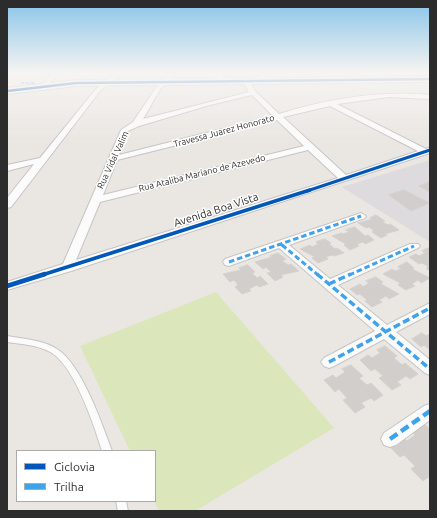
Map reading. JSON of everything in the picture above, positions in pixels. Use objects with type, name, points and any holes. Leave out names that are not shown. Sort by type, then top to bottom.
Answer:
[{"type":"street","points":[[7,205],[93,96]]},
{"type":"street","points":[[135,125],[154,96]]},
{"type":"street","name":"Rua Vidal Valim","points":[[67,268],[125,130],[135,125],[207,103],[238,96]]},
{"type":"street","points":[[256,96],[344,179]]},
{"type":"street","name":"Travessa Juarez Honorato","points":[[112,159],[330,103],[368,96]]},
{"type":"street","name":"Travessa Juarez Honorato","points":[[420,96],[430,97]]},
{"type":"street","points":[[330,103],[427,150]]},
{"type":"street","name":"Rua Ataliba Mariano de Azevedo","points":[[95,200],[310,147]]},
{"type":"street","name":"Avenida Boa Vista","points":[[7,286],[344,179],[427,150]]},
{"type":"street","points":[[7,168],[42,160]]},
{"type":"street","points":[[229,262],[282,245],[361,216]]},
{"type":"street","points":[[282,245],[430,369]]},
{"type":"street","points":[[329,284],[414,246]]},
{"type":"street","points":[[329,362],[430,308]]},
{"type":"street","points":[[390,439],[430,411]]},
{"type":"lane","points":[[7,339],[45,347],[54,350],[62,356],[79,381],[107,450]]},
{"type":"shaded area","points":[[430,160],[430,242],[342,187]]},
{"type":"green space","points":[[216,292],[334,428],[195,511],[159,511],[154,502],[156,502],[156,450],[130,450],[80,346]]},
{"type":"building","points":[[430,182],[430,192],[419,186]]},
{"type":"building","points":[[404,190],[429,203],[411,211],[389,195]]},
{"type":"building","points":[[376,215],[385,221],[382,222],[388,225],[390,224],[399,230],[385,234],[387,235],[381,238],[372,232],[374,231],[369,227],[366,228],[358,223],[373,219],[370,218]]},
{"type":"building","points":[[355,227],[365,236],[368,235],[374,240],[365,244],[363,242],[357,244],[359,246],[350,250],[344,245],[346,244],[332,236],[349,232],[346,230]]},
{"type":"building","points":[[325,239],[331,243],[329,244],[335,249],[337,248],[344,253],[326,257],[328,259],[318,263],[312,258],[315,257],[300,249],[310,245],[312,247],[318,244],[316,242]]},
{"type":"building","points":[[428,248],[430,249],[430,271],[426,268],[429,267],[422,263],[419,264],[409,257],[416,254],[419,256],[425,253],[422,251]]},
{"type":"building","points":[[278,253],[286,259],[282,261],[288,265],[291,264],[299,271],[281,275],[283,277],[275,281],[267,273],[271,272],[266,267],[263,269],[255,262],[272,257],[270,256]]},
{"type":"building","points":[[407,262],[414,268],[412,269],[430,278],[421,283],[418,280],[412,284],[415,286],[406,290],[398,285],[400,283],[383,274],[392,269],[395,271],[401,269],[398,267]]},
{"type":"building","points":[[248,265],[255,272],[252,273],[257,278],[260,276],[268,284],[259,287],[257,285],[249,289],[251,291],[242,294],[235,287],[238,285],[234,280],[230,282],[223,274],[241,270],[239,268]]},
{"type":"building","points":[[376,277],[383,282],[381,284],[399,294],[389,299],[386,296],[379,300],[382,302],[372,307],[360,294],[357,295],[350,289],[360,284],[363,287],[369,283],[366,281]]},
{"type":"building","points":[[422,333],[426,336],[430,334],[430,350],[424,345],[421,347],[412,339]]},
{"type":"building","points":[[385,346],[397,356],[394,358],[402,365],[405,363],[418,374],[410,379],[406,376],[397,382],[401,385],[392,390],[379,378],[383,376],[375,369],[371,371],[360,360],[368,355],[372,358],[380,353],[377,350]]},
{"type":"building","points":[[351,365],[363,376],[359,378],[367,385],[371,383],[383,395],[374,401],[371,398],[361,403],[365,407],[355,413],[343,400],[347,398],[339,389],[335,392],[324,380],[333,375],[336,378],[345,372],[342,369]]},
{"type":"building","points":[[423,423],[430,429],[430,476],[423,481],[411,469],[415,466],[404,455],[400,457],[389,446],[402,437],[407,441],[415,435],[411,431]]},
{"type":"marked path","points":[[229,262],[361,216]]},
{"type":"marked path","points":[[282,245],[430,369]]},
{"type":"marked path","points":[[329,284],[414,246]]},
{"type":"marked path","points":[[329,362],[430,308]]},
{"type":"marked path","points":[[390,439],[430,411]]},
{"type":"cycle path","points":[[7,286],[344,179],[430,150]]}]
